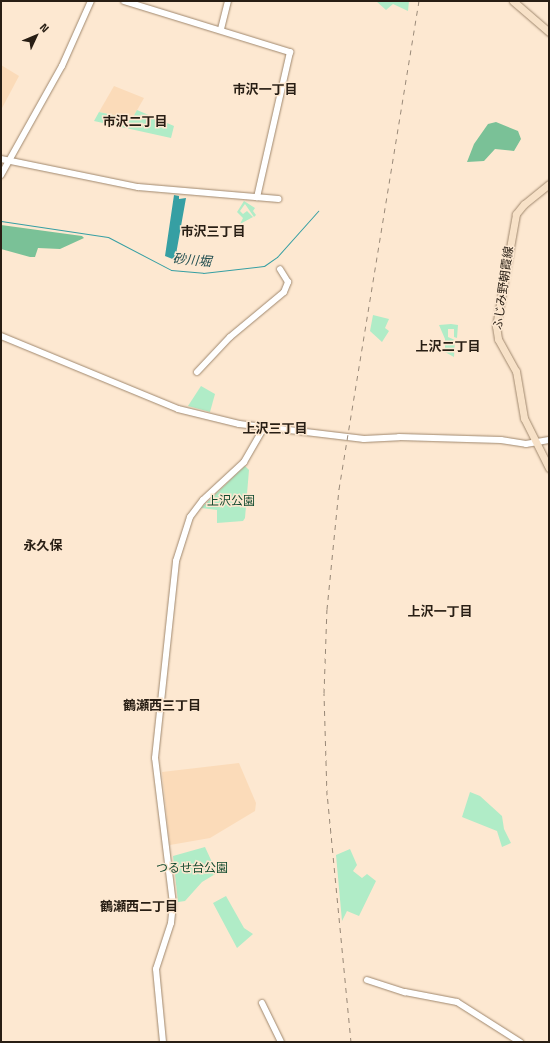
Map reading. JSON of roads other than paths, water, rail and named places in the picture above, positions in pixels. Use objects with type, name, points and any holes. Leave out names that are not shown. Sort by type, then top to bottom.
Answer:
[{"type":"main road","points":[[513,1],[549,32]]},
{"type":"main road","name":"ふじみ野朝霞線","points":[[549,184],[524,204],[516,214],[496,326],[498,339],[516,371],[521,411],[549,468]]},
{"type":"street","points":[[1,174],[62,66],[91,1]]},
{"type":"street","points":[[124,1],[277,46],[291,54],[257,197]]},
{"type":"street","points":[[221,29],[228,1]]},
{"type":"street","points":[[1,159],[138,187],[278,199]]},
{"type":"street","points":[[197,372],[230,337],[285,290],[288,282],[280,269]]},
{"type":"street","points":[[1,336],[178,409],[264,428],[364,439],[405,437],[536,442],[549,440]]},
{"type":"street","points":[[163,1042],[156,969],[171,923],[173,904],[155,758],[176,561],[190,517],[211,491],[244,462],[264,428]]},
{"type":"street","points":[[367,980],[405,992],[457,1002],[520,1042]]},
{"type":"street","points":[[262,1003],[280,1042]]},
{"type":"water","points":[[174,195],[179,196],[179,199],[186,198],[175,260],[165,256]]},
{"type":"waterway","name":"砂川堀","points":[[1,221],[108,237],[171,270],[203,273],[264,266],[277,257],[318,211]]},
{"type":"railway","points":[[351,1042],[327,795],[324,693],[327,609],[339,489],[419,1]]},
{"type":"district","name":"市沢一丁目","points":[[265,89]]},
{"type":"district","name":"市沢二丁目","points":[[135,121]]},
{"type":"district","name":"市沢三丁目","points":[[213,231]]},
{"type":"district","name":"上沢二丁目","points":[[448,346]]},
{"type":"district","name":"上沢三丁目","points":[[275,428]]},
{"type":"district","name":"永久保","points":[[43,545]]},
{"type":"district","name":"上沢一丁目","points":[[440,611]]},
{"type":"district","name":"鶴瀬西三丁目","points":[[162,705]]},
{"type":"district","name":"鶴瀬西二丁目","points":[[139,906]]},
{"type":"park label","name":"上沢公園","points":[[231,501]]},
{"type":"park label","name":"つるせ台公園","points":[[192,868]]}]
